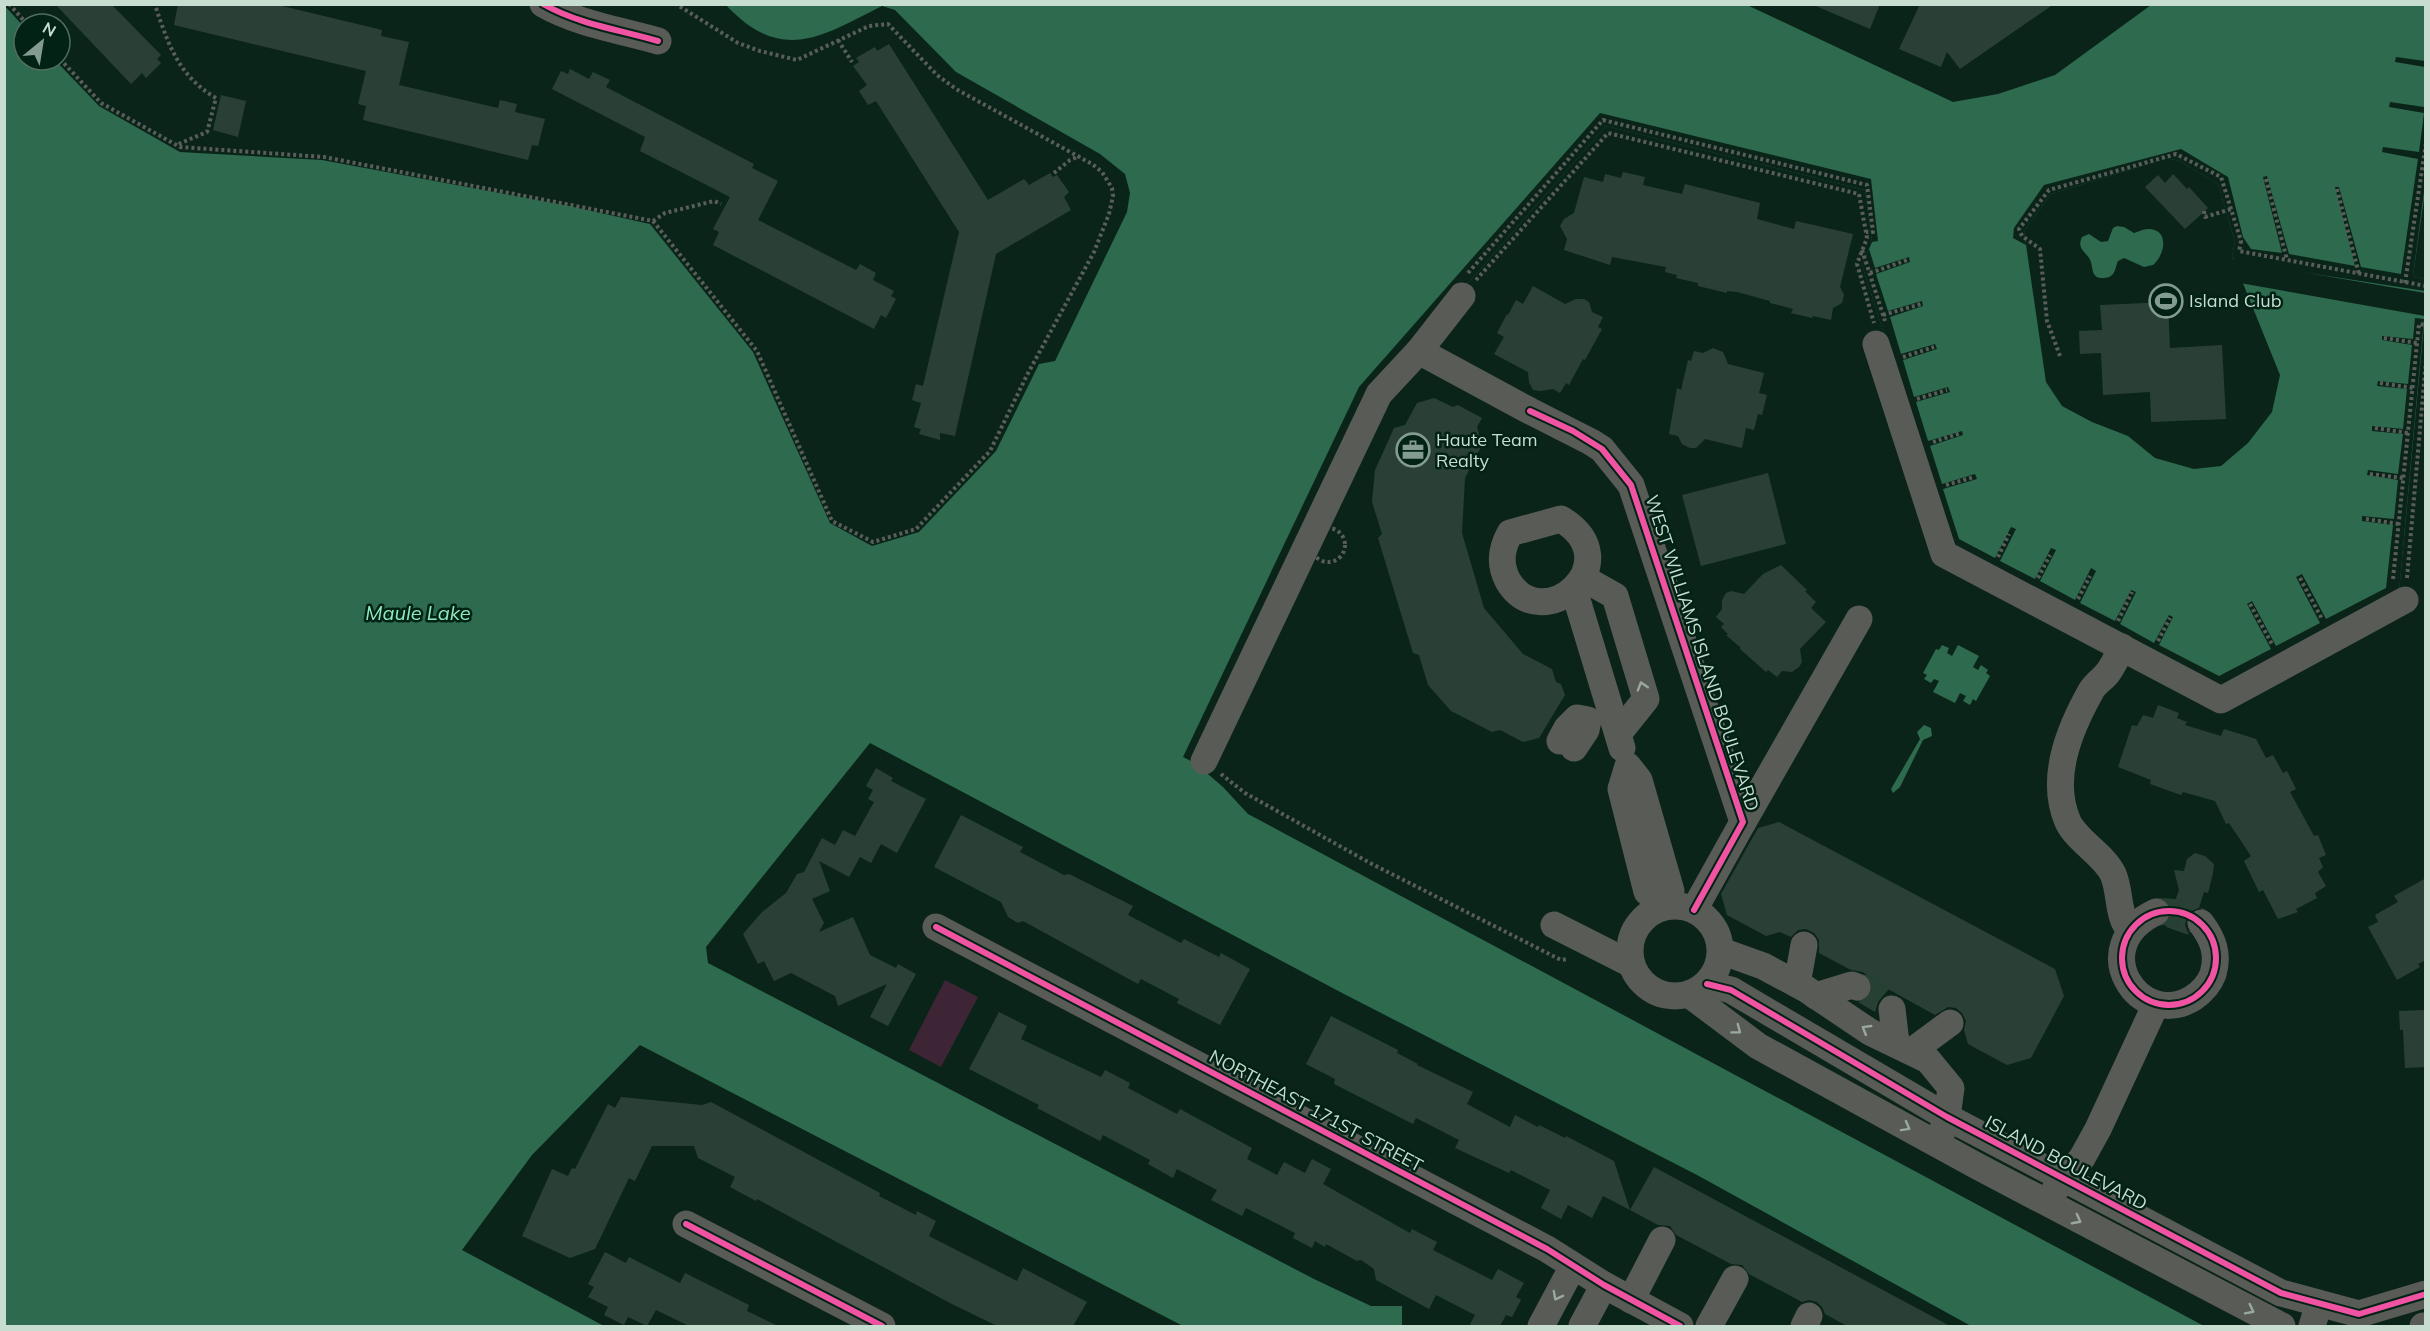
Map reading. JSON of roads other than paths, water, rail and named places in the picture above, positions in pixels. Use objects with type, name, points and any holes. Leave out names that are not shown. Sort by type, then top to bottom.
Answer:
[{"type":"street","points":[[543,4],[581,21],[658,41]]},
{"type":"street","points":[[1204,761],[1379,394],[1419,351],[1461,289]]},
{"type":"street","points":[[1886,342],[1944,554],[2119,636],[2221,700],[2398,595]]},
{"type":"street","name":"WEST WILLIAMS ISLAND BOULEVARD","points":[[1419,351],[1530,411],[1573,431],[1602,449],[1631,485],[1743,822],[1694,910]]},
{"type":"street","points":[[1567,744],[1586,730],[1606,721],[1646,699],[1614,596],[1579,584],[1606,721],[1628,766],[1639,780],[1671,891],[1664,907]]},
{"type":"street","points":[[1743,822],[1859,619]]},
{"type":"street","points":[[2119,636],[2109,672],[2092,689],[2063,755],[2059,785],[2061,802],[2069,825],[2113,874],[2124,924],[2130,930]]},
{"type":"street","points":[[1631,964],[1629,949],[1632,935],[1645,918],[1664,907],[1679,906],[1694,910],[1707,919],[1716,931],[1720,951],[1717,969],[1698,989],[1758,1046],[2045,1203],[2282,1326]]},
{"type":"street","points":[[2156,912],[2142,919],[2130,930],[2123,944],[2121,958],[2124,974],[2137,992],[2156,1004],[2172,1005],[2186,1002],[2200,994],[2210,982],[2215,967],[2216,951],[2211,936],[2200,923]]},
{"type":"street","points":[[1554,925],[1631,964]]},
{"type":"street","name":"NORTHEAST 171ST STREET","points":[[936,927],[1547,1249],[1604,1285],[1680,1326]]},
{"type":"street","points":[[1804,945],[1807,990]]},
{"type":"street","points":[[1720,951],[1763,966],[1807,990],[1870,1032],[1928,1060],[1951,1088],[1947,1116],[1938,1144]]},
{"type":"street","name":"ISLAND BOULEVARD","points":[[1631,964],[1637,977],[1648,988],[1660,995],[1675,997],[1698,989],[1731,990],[1947,1116],[2281,1293],[2315,1315],[2359,1314],[2382,1317],[2426,1294]]},
{"type":"street","points":[[1807,990],[1852,985],[1857,987]]},
{"type":"street","points":[[2045,1203],[2063,1178],[2082,1158],[2098,1129],[2156,1004]]},
{"type":"street","points":[[1892,1009],[1904,1047]]},
{"type":"street","points":[[1904,1047],[1950,1023]]},
{"type":"street","points":[[686,1224],[882,1326]]},
{"type":"street","points":[[1631,1300],[1662,1240]]},
{"type":"street","points":[[1541,1326],[1573,1266]]},
{"type":"street","points":[[1709,1326],[1735,1279]]},
{"type":"street","points":[[1582,1326],[1604,1285]]},
{"type":"water","name":"Maule Lake","points":[[4,5],[12,14],[12,72],[66,72],[99,106],[180,152],[322,160],[569,206],[650,224],[753,352],[830,523],[872,546],[919,532],[996,451],[1039,364],[1055,361],[1127,212],[1130,193],[1125,174],[1100,154],[956,72],[895,10],[882,6],[821,35],[784,40],[766,35],[746,24],[726,5],[1747,5],[1953,102],[1998,94],[2055,75],[2151,5],[2425,5],[2426,184],[2413,276],[2425,279],[2425,314],[2399,592],[2223,687],[1952,546],[1862,265],[1872,242],[1865,190],[1606,126],[1373,391],[1195,763],[1223,787],[1248,814],[2204,1326],[1971,1326],[1697,1175],[1344,994],[870,743],[706,947],[708,963],[1314,1279],[1371,1306],[1402,1306],[1402,1326],[1183,1326],[640,1045],[532,1155],[462,1250],[604,1326],[5,1326]],"holes":[[[2168,158],[2179,161],[2218,184],[2235,242],[2232,256],[2280,375],[2272,412],[2248,443],[2221,466],[2194,469],[2155,458],[2128,436],[2092,422],[2062,406],[2046,382],[2024,231],[2051,194]]]},
{"type":"water","points":[[2117,226],[2134,233],[2148,229],[2160,233],[2163,243],[2160,255],[2153,265],[2144,267],[2124,258],[2118,261],[2111,276],[2097,277],[2089,258],[2081,248],[2080,241],[2082,237],[2089,234],[2101,242],[2108,241],[2113,228]]},
{"type":"water","points":[[1942,645],[1949,648],[1947,653],[1952,656],[1958,645],[1979,656],[1973,667],[1978,670],[1981,665],[1988,670],[1986,673],[1990,676],[1976,701],[1973,699],[1970,705],[1963,701],[1966,696],[1960,693],[1955,703],[1933,692],[1939,681],[1934,679],[1931,683],[1924,679],[1927,675],[1923,673],[1936,649],[1939,650]]},
{"type":"water","points":[[1924,725],[1931,728],[1932,736],[1923,740],[1900,787],[1893,793],[1891,789],[1920,739],[1917,732]]},
{"type":"tunnel","points":[[2156,912],[2179,913],[2201,923]]},
{"type":"tunnel","points":[[1857,987],[1871,990],[1892,1009]]},
{"type":"place","name":"Island Club","points":[[2166,301]]},
{"type":"place","name":"Haute Team Realty","points":[[1413,450]]}]
